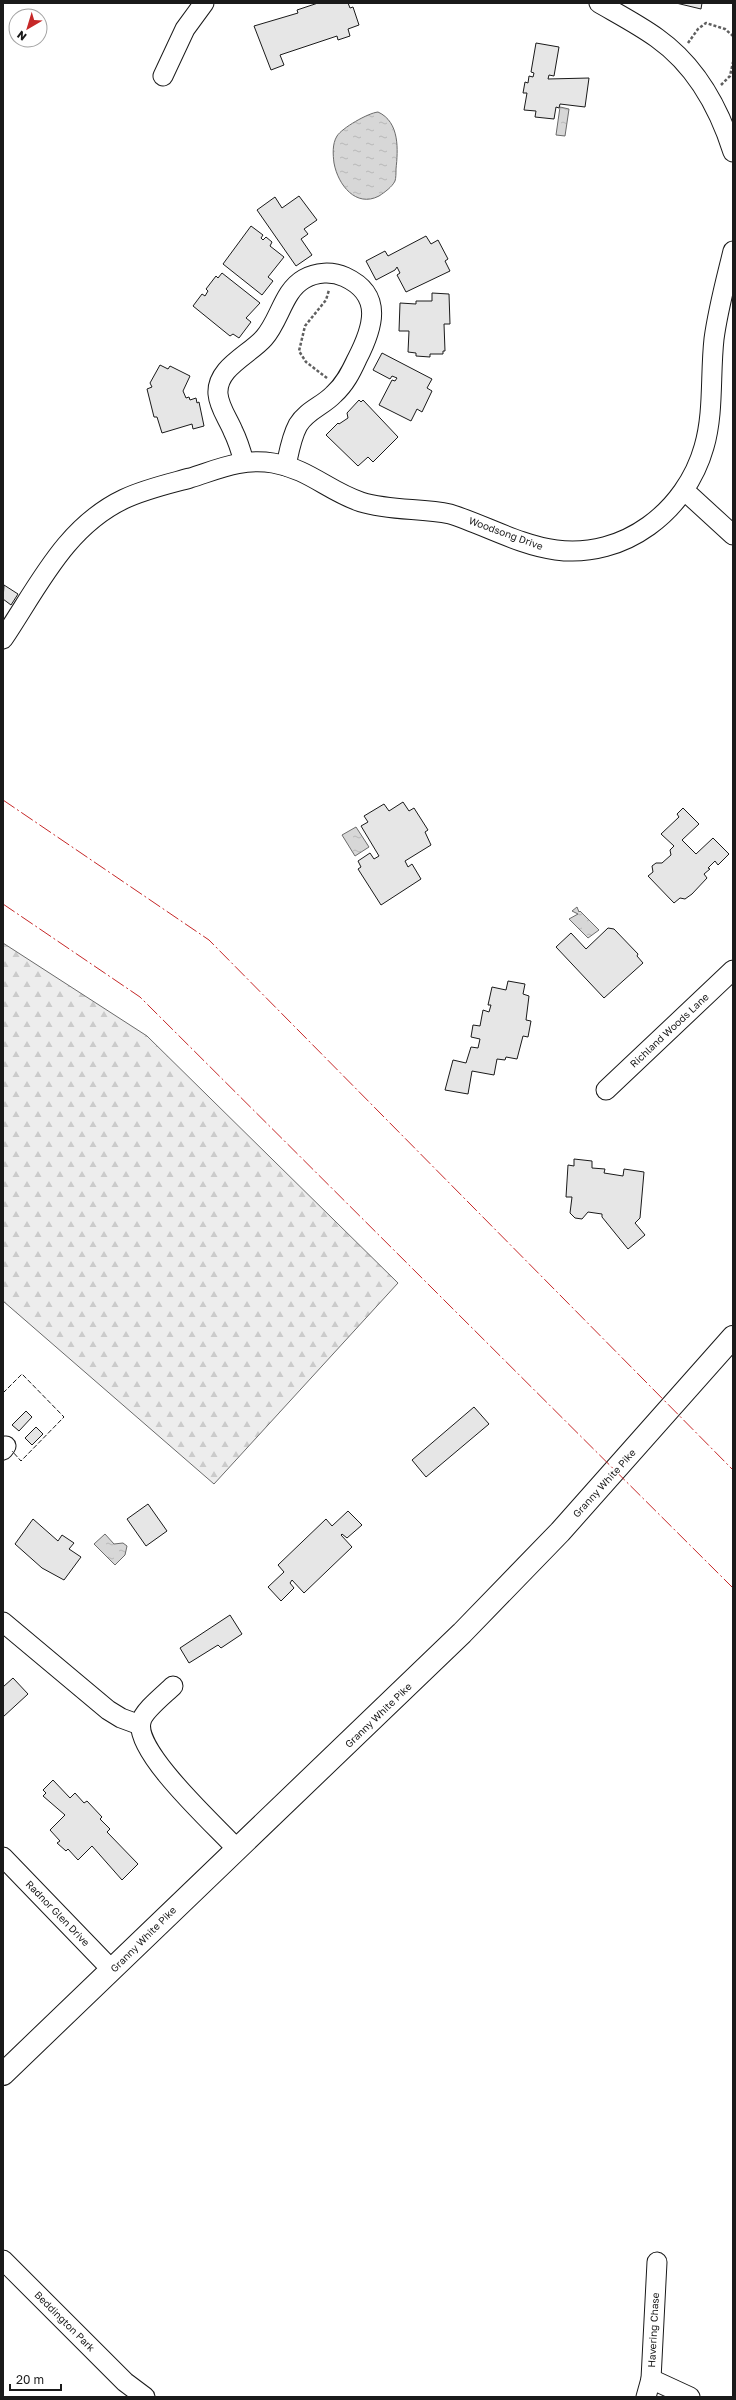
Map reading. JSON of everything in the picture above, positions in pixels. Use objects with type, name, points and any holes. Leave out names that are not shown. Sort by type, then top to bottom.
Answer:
[{"type":"main road","name":"Granny White Pike","points":[[3,2074],[237,1849],[366,1728],[520,1574],[560,1532],[733,1337]]},
{"type":"street","points":[[163,76],[186,29],[204,3]]},
{"type":"street","points":[[599,3],[654,36],[677,55],[707,93],[721,120],[733,152]]},
{"type":"street","name":"Woodsong Drive","points":[[3,639],[59,552],[92,519],[125,499],[223,466],[244,462],[262,462],[286,466],[314,476],[338,491],[361,502],[385,507],[434,511],[450,514],[534,545],[558,550],[593,549],[631,537],[661,517],[685,491],[697,468],[708,433],[716,327],[733,251]]},
{"type":"street","points":[[244,462],[237,441],[219,400],[220,382],[230,367],[258,345],[270,331],[291,290],[297,284],[312,275],[332,273],[347,278],[362,288],[370,302],[372,316],[371,328],[364,347],[340,388],[331,398],[311,411],[298,425],[291,441],[286,466]]},
{"type":"street","points":[[685,491],[733,535]]},
{"type":"street","name":"Richland Woods Lane","points":[[606,1090],[733,970]]},
{"type":"street","points":[[3,1622],[108,1710],[121,1718],[140,1724]]},
{"type":"street","points":[[173,1686],[143,1716],[140,1724],[148,1747],[162,1769],[237,1849]]},
{"type":"street","name":"Radnor Glen Drive","points":[[3,1857],[112,1970]]},
{"type":"street","name":"Beddington Park","points":[[3,2260],[125,2382],[145,2397]]},
{"type":"street","name":"Havering Chase","points":[[646,2397],[651,2379],[657,2262]]},
{"type":"street","points":[[651,2379],[690,2397]]},
{"type":"path","points":[[677,55],[698,29],[706,23],[725,29],[733,36]]},
{"type":"path","points":[[707,93],[727,80],[733,62]]},
{"type":"path","points":[[332,273],[328,296],[305,326],[299,351],[306,362],[340,388]]},
{"type":"green space","points":[[3,943],[147,1036],[398,1283],[214,1484],[3,1301]]},
{"type":"water","points":[[560,107],[569,109],[565,136],[556,135]]},
{"type":"water","points":[[378,112],[390,122],[394,129],[397,145],[396,178],[394,183],[379,196],[371,199],[363,199],[356,197],[349,192],[339,179],[334,163],[333,153],[335,139],[350,125],[362,118]]},
{"type":"water","points":[[356,827],[369,847],[355,856],[342,835]]},
{"type":"water","points":[[577,907],[579,912],[580,911],[599,930],[588,938],[569,919],[578,914],[572,911]]},
{"type":"water","points":[[105,1534],[114,1544],[123,1543],[127,1546],[125,1555],[115,1565],[94,1544]]},
{"type":"building","points":[[318,3],[348,3],[350,8],[353,7],[359,25],[348,29],[350,36],[338,40],[337,36],[280,55],[284,65],[271,70],[254,26],[298,13],[297,10]]},
{"type":"building","points":[[676,3],[702,3],[701,9]]},
{"type":"building","points":[[536,43],[559,47],[554,76],[549,75],[548,79],[589,78],[585,107],[560,104],[559,108],[556,107],[554,119],[535,117],[536,111],[524,110],[527,93],[523,93],[525,82],[528,83],[529,76],[533,77],[534,73],[531,72]]},
{"type":"building","points":[[299,196],[317,220],[304,229],[308,234],[301,239],[312,255],[296,266],[257,210],[275,197],[282,208]]},
{"type":"building","points":[[251,226],[263,235],[261,238],[263,240],[266,237],[272,242],[270,246],[284,257],[268,277],[273,281],[262,295],[223,264]]},
{"type":"building","points":[[426,236],[431,244],[438,240],[448,259],[445,261],[450,271],[406,292],[397,275],[400,273],[397,267],[395,270],[376,280],[366,261],[385,251],[388,256]]},
{"type":"building","points":[[222,273],[260,303],[246,318],[251,322],[239,338],[233,334],[230,336],[193,306],[202,294],[205,296],[208,291],[206,289],[216,276],[218,278]]},
{"type":"building","points":[[432,293],[449,294],[450,324],[444,324],[445,351],[443,351],[443,354],[430,354],[430,357],[416,356],[416,353],[408,352],[409,331],[399,331],[400,303],[416,304],[416,301],[432,301]]},
{"type":"building","points":[[382,353],[432,379],[427,388],[432,391],[422,412],[417,409],[411,421],[379,405],[392,380],[395,381],[397,378],[392,376],[390,379],[373,370]]},
{"type":"building","points":[[160,365],[168,369],[170,366],[190,376],[183,391],[186,398],[189,397],[190,400],[196,398],[197,403],[199,402],[204,426],[193,429],[192,424],[162,433],[157,417],[154,417],[147,389],[152,387],[150,383]]},
{"type":"building","points":[[359,400],[361,402],[363,400],[398,437],[373,462],[368,457],[358,466],[326,435],[338,423],[339,424],[348,418],[347,413]]},
{"type":"building","points":[[4,585],[18,594],[11,605],[3,599]]},
{"type":"building","points":[[403,802],[409,811],[414,808],[428,830],[425,832],[431,845],[405,861],[408,867],[412,864],[421,879],[381,905],[358,869],[361,867],[358,861],[370,853],[374,859],[379,856],[361,826],[368,822],[364,816],[384,804],[389,811]]},
{"type":"building","points":[[683,808],[699,824],[682,840],[696,854],[713,838],[729,854],[718,865],[715,861],[708,868],[710,869],[704,874],[707,878],[692,894],[685,899],[680,898],[674,903],[648,876],[653,872],[652,866],[656,863],[662,863],[671,855],[670,850],[674,846],[661,834],[679,817],[677,814]]},
{"type":"building","points":[[608,928],[614,929],[638,954],[637,956],[643,963],[604,998],[556,947],[571,933],[586,949]]},
{"type":"building","points":[[508,981],[525,984],[523,994],[529,996],[526,1020],[531,1021],[528,1037],[523,1036],[517,1059],[506,1057],[505,1060],[497,1059],[494,1075],[472,1071],[468,1094],[445,1090],[453,1060],[466,1063],[471,1047],[478,1048],[480,1039],[471,1037],[473,1025],[480,1026],[483,1010],[489,1012],[491,1005],[488,1005],[492,987],[506,990]]},
{"type":"building","points":[[574,1159],[592,1161],[592,1168],[605,1169],[604,1173],[623,1176],[624,1169],[644,1172],[640,1218],[635,1223],[645,1235],[628,1249],[602,1217],[602,1214],[588,1212],[582,1219],[575,1218],[570,1213],[572,1197],[566,1197],[568,1165],[574,1166]]},
{"type":"building","points":[[474,1407],[489,1424],[426,1477],[412,1460]]},
{"type":"building","points":[[26,1411],[32,1417],[19,1431],[12,1425]]},
{"type":"building","points":[[36,1427],[43,1434],[32,1445],[25,1438]]},
{"type":"building","points":[[148,1504],[167,1531],[146,1546],[127,1519]]},
{"type":"building","points":[[348,1511],[362,1525],[347,1538],[342,1534],[341,1535],[352,1547],[304,1593],[292,1580],[290,1583],[294,1588],[281,1601],[268,1587],[284,1572],[278,1565],[326,1519],[332,1526]]},
{"type":"building","points":[[33,1519],[58,1541],[62,1535],[74,1543],[69,1549],[81,1557],[64,1580],[42,1568],[15,1544]]},
{"type":"building","points":[[230,1615],[242,1634],[221,1648],[218,1645],[189,1663],[180,1648]]},
{"type":"building","points":[[13,1678],[28,1694],[3,1717],[3,1687]]},
{"type":"building","points":[[53,1780],[70,1798],[75,1793],[84,1803],[87,1801],[102,1817],[100,1819],[110,1829],[107,1832],[138,1864],[122,1880],[92,1846],[78,1860],[68,1849],[66,1851],[57,1843],[60,1841],[50,1830],[65,1815],[43,1796],[46,1793],[43,1790]]},
{"type":"fence","points":[[3,1393],[22,1374],[64,1417],[21,1461],[12,1451]]},
{"type":"power","points":[[3,800],[209,940],[733,1470]]},
{"type":"power","points":[[3,904],[140,997],[733,1588]]}]
